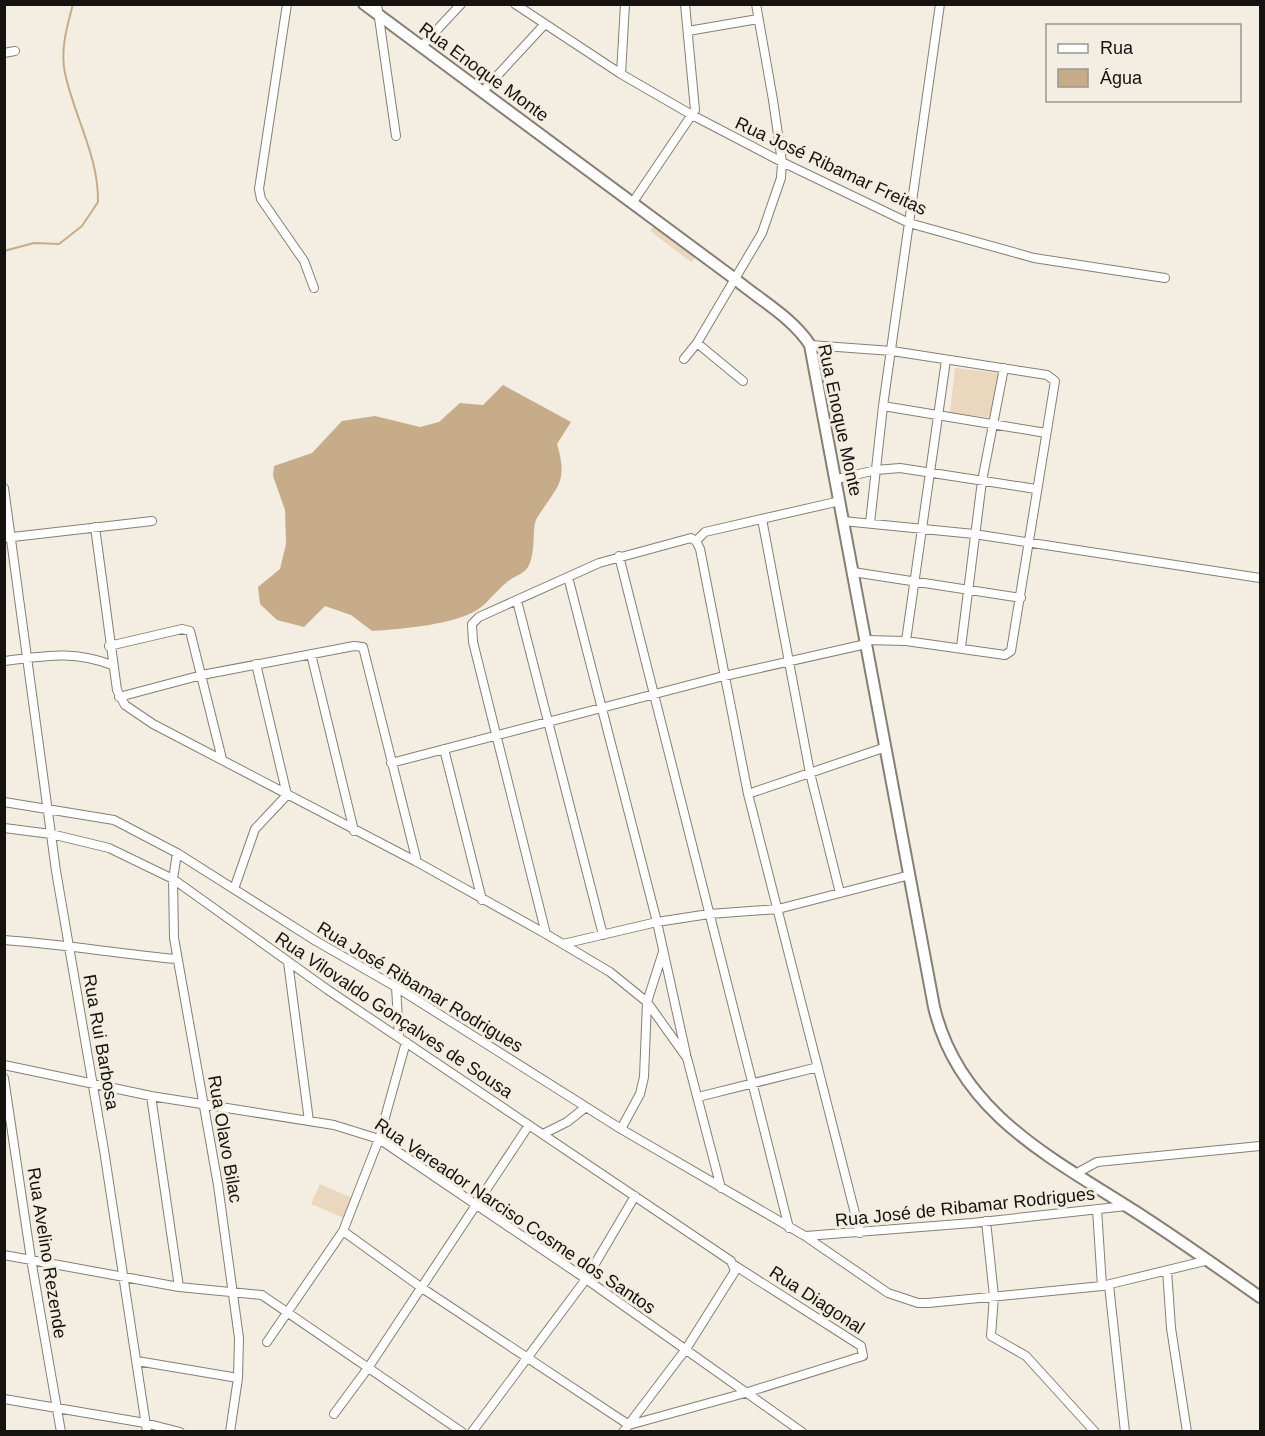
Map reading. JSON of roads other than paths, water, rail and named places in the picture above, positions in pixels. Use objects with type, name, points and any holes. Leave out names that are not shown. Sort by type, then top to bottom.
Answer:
[{"type":"main road","name":"Rua Enoque Monte","points":[[364,4],[378,10],[421,47],[735,279],[789,321],[810,345],[837,479],[865,642],[934,1007],[939,1026],[953,1058],[976,1094],[1006,1125],[1209,1260],[1260,1297]]},
{"type":"street","points":[[288,4],[259,189],[261,199],[303,261],[314,288]]},
{"type":"street","points":[[421,47],[461,4]]},
{"type":"street","name":"Rua José Ribamar Freitas","points":[[515,4],[621,74],[692,115],[782,162],[909,223],[1034,258],[1165,278]]},
{"type":"street","points":[[621,74],[625,4]]},
{"type":"street","points":[[633,202],[692,115],[695,106],[685,4]]},
{"type":"street","points":[[684,358],[697,343],[735,279],[771,210],[781,178],[782,162],[756,4]]},
{"type":"street","points":[[870,523],[883,406],[939,4]]},
{"type":"street","points":[[378,10],[396,136]]},
{"type":"street","points":[[688,31],[758,19]]},
{"type":"street","points":[[483,91],[544,25]]},
{"type":"street","points":[[4,53],[15,51]]},
{"type":"street","points":[[697,343],[743,381]]},
{"type":"street","points":[[391,763],[550,720],[865,642],[906,641],[1009,654],[1014,646],[1054,379],[1047,375],[892,351],[810,345]]},
{"type":"street","points":[[906,641],[912,582],[946,360]]},
{"type":"street","points":[[961,647],[982,481],[1004,368]]},
{"type":"street","points":[[883,406],[1046,433]]},
{"type":"street","points":[[837,479],[876,470],[900,468],[1036,489]]},
{"type":"street","name":"Rua Rui Barbosa","points":[[4,488],[8,538],[51,834],[138,1361],[147,1431]]},
{"type":"street","points":[[696,541],[705,532],[840,501]]},
{"type":"street","points":[[762,519],[791,661],[810,773],[840,893]]},
{"type":"street","points":[[8,538],[152,521]]},
{"type":"street","points":[[843,521],[974,534],[1260,578]]},
{"type":"street","points":[[95,527],[112,665],[119,697],[125,705],[153,724],[417,862],[610,972],[646,1002],[687,1058]]},
{"type":"street","points":[[546,934],[471,629],[479,617],[619,556],[687,538],[696,541]]},
{"type":"street","points":[[696,541],[748,794],[860,1233]]},
{"type":"street","points":[[619,556],[789,1228]]},
{"type":"street","points":[[853,572],[1020,598]]},
{"type":"street","points":[[568,577],[657,922],[687,1058],[721,1188]]},
{"type":"street","points":[[517,601],[550,720],[603,934]]},
{"type":"street","points":[[109,646],[188,629],[194,638],[222,759]]},
{"type":"street","points":[[119,697],[202,675],[256,664],[354,646],[365,651],[417,862]]},
{"type":"street","points":[[4,661],[68,654],[93,658],[112,665]]},
{"type":"street","points":[[311,654],[354,831]]},
{"type":"street","points":[[256,664],[287,795]]},
{"type":"street","points":[[748,794],[886,747]]},
{"type":"street","points":[[444,749],[482,900]]},
{"type":"street","points":[[234,889],[255,829],[287,795]]},
{"type":"street","name":"Rua José Ribamar Rodrigues","points":[[4,802],[114,820],[177,852],[315,941],[396,987],[621,1129],[805,1236],[888,1293],[928,1303],[1106,1286],[1209,1260]]},
{"type":"street","name":"Rua Vilovaldo Gonçalves de Sousa","points":[[4,828],[51,834],[110,848],[173,879],[288,962],[635,1197],[715,1247],[734,1265]]},
{"type":"street","name":"Rua Olavo Bilac","points":[[177,852],[172,913],[177,959],[203,1104],[239,1338],[238,1378],[230,1431]]},
{"type":"street","points":[[563,944],[657,922],[709,914],[778,909],[910,875]]},
{"type":"street","points":[[4,940],[68,945],[177,959]]},
{"type":"street","points":[[621,1129],[640,1094],[644,1077],[646,1002],[663,951]]},
{"type":"street","points":[[288,962],[309,1121]]},
{"type":"street","points":[[396,987],[399,1036]]},
{"type":"street","points":[[267,1342],[344,1231],[379,1139],[406,1042]]},
{"type":"street","name":"Rua Vereador Narciso Cosme dos Santos","points":[[4,1065],[151,1096],[353,1129],[379,1139],[802,1431]]},
{"type":"street","points":[[698,1097],[818,1067]]},
{"type":"street","name":"Rua Avelino Rezende","points":[[4,1078],[31,1259],[61,1431]]},
{"type":"street","points":[[151,1096],[179,1287]]},
{"type":"street","points":[[543,1134],[567,1122],[586,1107]]},
{"type":"street","points":[[334,1414],[368,1368],[529,1125]]},
{"type":"street","points":[[1077,1173],[1097,1162],[1260,1146]]},
{"type":"street","points":[[472,1431],[586,1280],[635,1197]]},
{"type":"street","name":"Rua José de Ribamar Rodrigues","points":[[805,1236],[860,1233],[1127,1206]]},
{"type":"street","points":[[1097,1209],[1125,1431]]},
{"type":"street","points":[[986,1221],[994,1296],[991,1336],[1026,1356],[1095,1431]]},
{"type":"street","points":[[344,1231],[626,1428]]},
{"type":"street","points":[[4,1255],[179,1287],[262,1295],[277,1303],[462,1431]]},
{"type":"street","points":[[626,1428],[686,1349],[735,1271],[734,1265]]},
{"type":"street","name":"Rua Diagonal","points":[[734,1265],[863,1348],[863,1356],[858,1359],[745,1393]]},
{"type":"street","points":[[1167,1270],[1171,1328],[1187,1431]]},
{"type":"street","points":[[138,1361],[238,1378]]},
{"type":"street","points":[[626,1428],[745,1393]]},
{"type":"street","points":[[4,1399],[180,1431]]},
{"type":"water","points":[[503,385],[571,422],[557,444],[562,468],[559,484],[535,522],[531,561],[521,574],[509,581],[480,608],[470,614],[443,622],[412,627],[372,631],[351,615],[325,606],[304,627],[277,620],[260,604],[258,587],[280,569],[286,544],[285,510],[273,476],[274,466],[312,453],[342,421],[375,416],[420,427],[439,422],[460,403],[483,405]]},
{"type":"waterway","points":[[4,251],[34,243],[59,244],[82,226],[98,202],[95,169],[65,73],[63,56],[65,38],[73,4]]}]
